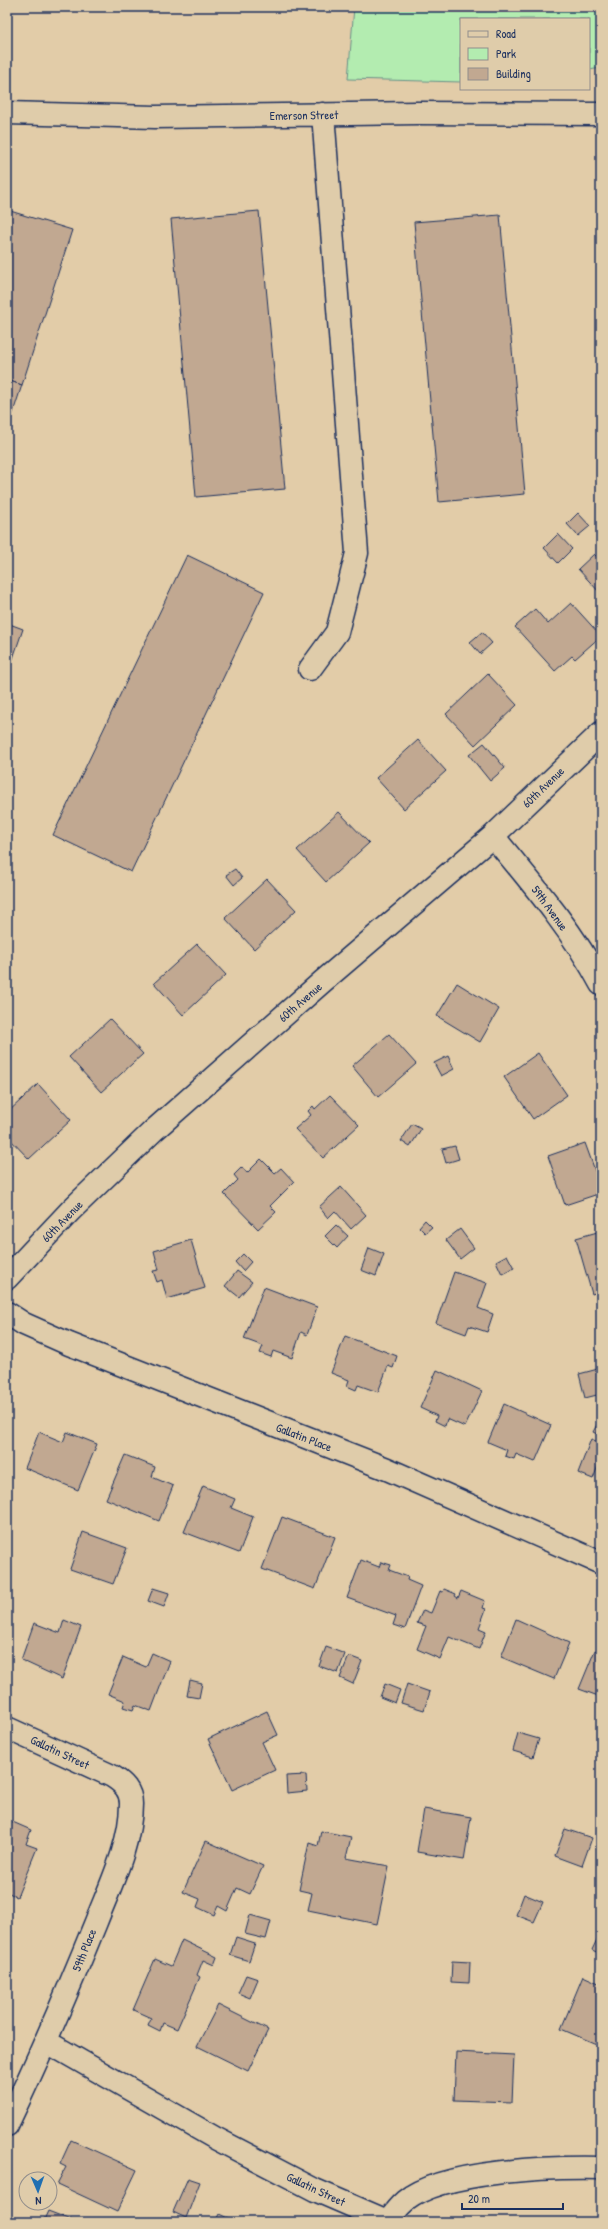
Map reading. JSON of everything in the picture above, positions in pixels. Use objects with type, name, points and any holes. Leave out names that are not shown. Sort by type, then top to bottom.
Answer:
[{"type":"street","name":"Emerson Street","points":[[7,113],[155,117],[323,114],[601,114]]},
{"type":"street","points":[[310,669],[337,632],[357,553],[323,114]]},
{"type":"street","name":"60th Avenue","points":[[7,1278],[71,1210],[153,1131],[322,982],[493,836],[601,733]]},
{"type":"street","name":"59th Avenue","points":[[493,836],[539,892],[593,969],[601,984]]},
{"type":"street","name":"Gallatin Place","points":[[7,1313],[24,1324],[69,1344],[387,1469],[601,1563]]},
{"type":"street","name":"Gallatin Street","points":[[7,1728],[112,1776]]},
{"type":"street","name":"59th Place","points":[[7,2125],[47,2042],[114,1878],[128,1830],[131,1803],[126,1785],[112,1776]]},
{"type":"street","name":"Gallatin Street","points":[[47,2042],[215,2138],[314,2190],[387,2222],[405,2201],[428,2189],[468,2177],[527,2170],[601,2168]]},
{"type":"green space","points":[[354,7],[601,7],[601,68],[590,70],[590,18],[460,18],[460,82],[348,79]]},
{"type":"building","points":[[7,210],[72,230],[22,385],[7,380]]},
{"type":"building","points":[[259,211],[285,489],[196,497],[171,219]]},
{"type":"building","points":[[500,215],[525,494],[439,502],[414,222]]},
{"type":"building","points":[[7,380],[22,385],[7,431]]},
{"type":"building","points":[[578,513],[590,526],[578,536],[567,524]]},
{"type":"building","points":[[558,534],[572,549],[558,563],[544,548]]},
{"type":"building","points":[[594,554],[601,561],[601,594],[578,569]]},
{"type":"building","points":[[187,555],[264,592],[131,872],[53,835]]},
{"type":"building","points":[[571,603],[601,636],[575,659],[572,656],[555,671],[515,627],[535,609],[548,624]]},
{"type":"building","points":[[7,623],[23,629],[7,676]]},
{"type":"building","points":[[482,632],[492,643],[480,654],[470,642]]},
{"type":"building","points":[[488,674],[517,705],[475,745],[446,714]]},
{"type":"building","points":[[418,740],[446,771],[404,809],[376,778]]},
{"type":"building","points":[[484,743],[505,768],[490,781],[469,755]]},
{"type":"building","points":[[339,812],[369,843],[326,882],[297,850]]},
{"type":"building","points":[[235,869],[242,878],[234,885],[226,875]]},
{"type":"building","points":[[267,879],[296,910],[254,949],[225,918]]},
{"type":"building","points":[[197,944],[226,975],[183,1015],[154,983]]},
{"type":"building","points":[[457,983],[499,1009],[480,1042],[437,1016]]},
{"type":"building","points":[[110,1019],[143,1054],[101,1092],[69,1057]]},
{"type":"building","points":[[389,1034],[416,1064],[378,1097],[352,1066]]},
{"type":"building","points":[[538,1053],[567,1095],[533,1119],[504,1077]]},
{"type":"building","points":[[448,1056],[454,1069],[441,1076],[434,1063]]},
{"type":"building","points":[[38,1084],[71,1120],[29,1159],[7,1136],[7,1113]]},
{"type":"building","points":[[330,1095],[359,1125],[323,1158],[295,1129],[311,1115],[308,1111],[313,1106],[315,1109]]},
{"type":"building","points":[[412,1124],[421,1129],[410,1147],[401,1141]]},
{"type":"building","points":[[585,1143],[601,1187],[601,1193],[565,1205],[548,1156]]},
{"type":"building","points":[[455,1146],[459,1159],[446,1163],[442,1149]]},
{"type":"building","points":[[261,1159],[275,1173],[281,1168],[294,1182],[270,1206],[276,1212],[258,1229],[224,1194],[238,1180],[234,1175],[242,1167],[247,1173]]},
{"type":"building","points":[[341,1187],[366,1215],[351,1229],[335,1211],[328,1218],[319,1207]]},
{"type":"building","points":[[425,1220],[432,1227],[425,1233],[419,1227]]},
{"type":"building","points":[[336,1225],[348,1236],[337,1248],[325,1236]]},
{"type":"building","points":[[460,1229],[474,1248],[460,1259],[446,1240]]},
{"type":"building","points":[[601,1231],[601,1291],[592,1294],[576,1238]]},
{"type":"building","points":[[191,1240],[205,1288],[167,1299],[162,1280],[157,1282],[153,1271],[159,1270],[154,1251]]},
{"type":"building","points":[[369,1248],[384,1254],[376,1276],[361,1270]]},
{"type":"building","points":[[243,1254],[251,1262],[243,1271],[235,1262]]},
{"type":"building","points":[[507,1255],[514,1268],[502,1274],[496,1261]]},
{"type":"building","points":[[237,1271],[252,1282],[239,1297],[225,1286]]},
{"type":"building","points":[[454,1272],[487,1283],[478,1308],[493,1314],[487,1332],[469,1326],[466,1334],[436,1323]]},
{"type":"building","points":[[264,1287],[317,1307],[307,1335],[301,1332],[292,1358],[273,1351],[271,1357],[260,1353],[263,1346],[244,1339]]},
{"type":"building","points":[[345,1336],[397,1356],[393,1368],[388,1366],[378,1392],[358,1385],[356,1390],[347,1386],[349,1380],[331,1373]]},
{"type":"building","points":[[598,1369],[601,1394],[585,1398],[579,1374]]},
{"type":"building","points":[[437,1370],[482,1391],[465,1427],[447,1419],[445,1426],[435,1421],[437,1416],[420,1408]]},
{"type":"building","points":[[504,1404],[551,1425],[535,1462],[516,1454],[514,1459],[505,1456],[507,1450],[488,1442]]},
{"type":"building","points":[[601,1417],[601,1436],[593,1432]]},
{"type":"building","points":[[39,1432],[63,1442],[67,1432],[97,1444],[78,1490],[25,1468]]},
{"type":"building","points":[[591,1439],[601,1443],[601,1458],[593,1479],[578,1473]]},
{"type":"building","points":[[125,1455],[155,1467],[152,1477],[173,1486],[159,1521],[106,1499]]},
{"type":"building","points":[[203,1486],[235,1499],[231,1508],[253,1517],[239,1553],[184,1532]]},
{"type":"building","points":[[282,1517],[335,1537],[315,1589],[262,1569]]},
{"type":"building","points":[[83,1532],[127,1548],[113,1584],[70,1569]]},
{"type":"building","points":[[361,1560],[379,1567],[381,1562],[391,1565],[389,1570],[408,1577],[407,1580],[421,1586],[405,1629],[393,1625],[396,1616],[347,1598]]},
{"type":"building","points":[[153,1588],[169,1593],[164,1607],[148,1601]]},
{"type":"building","points":[[444,1589],[456,1594],[455,1596],[458,1598],[461,1591],[485,1601],[483,1608],[486,1609],[479,1628],[486,1631],[479,1649],[449,1637],[440,1659],[417,1649],[426,1626],[417,1623],[423,1610],[431,1613],[440,1591],[443,1592]]},
{"type":"building","points":[[516,1619],[569,1643],[554,1679],[501,1657]]},
{"type":"building","points":[[64,1620],[81,1627],[62,1679],[21,1660],[34,1623],[60,1633]]},
{"type":"building","points":[[326,1647],[345,1654],[338,1673],[319,1666]]},
{"type":"building","points":[[595,1650],[601,1653],[601,1697],[579,1689]]},
{"type":"building","points":[[152,1653],[170,1661],[151,1711],[135,1705],[133,1710],[123,1707],[125,1701],[108,1694],[123,1657],[146,1667]]},
{"type":"building","points":[[349,1656],[362,1661],[353,1684],[340,1678]]},
{"type":"building","points":[[190,1680],[202,1683],[199,1698],[187,1696]]},
{"type":"building","points":[[385,1684],[400,1690],[395,1703],[380,1697]]},
{"type":"building","points":[[407,1684],[430,1692],[424,1710],[401,1703]]},
{"type":"building","points":[[267,1711],[278,1735],[262,1742],[275,1770],[232,1790],[208,1739]]},
{"type":"building","points":[[518,1733],[539,1739],[533,1757],[513,1751]]},
{"type":"building","points":[[306,1775],[307,1791],[287,1793],[286,1776]]},
{"type":"building","points":[[424,1809],[471,1817],[464,1860],[417,1852]]},
{"type":"building","points":[[8,1820],[31,1830],[26,1844],[37,1848],[17,1897],[7,1892]]},
{"type":"building","points":[[565,1829],[592,1838],[582,1866],[555,1856]]},
{"type":"building","points":[[321,1831],[351,1837],[346,1858],[389,1866],[377,1924],[308,1910],[312,1893],[299,1890],[309,1843],[318,1846]]},
{"type":"building","points":[[206,1841],[263,1866],[250,1894],[237,1888],[227,1911],[218,1906],[214,1915],[197,1907],[200,1899],[183,1892]]},
{"type":"building","points":[[524,1894],[543,1902],[534,1922],[516,1915]]},
{"type":"building","points":[[250,1915],[271,1921],[266,1939],[245,1934]]},
{"type":"building","points":[[601,1931],[601,1954],[592,1950]]},
{"type":"building","points":[[236,1937],[255,1943],[249,1961],[230,1955]]},
{"type":"building","points":[[182,1940],[217,1957],[214,1965],[203,1960],[197,1975],[200,1977],[177,2029],[163,2023],[160,2031],[148,2025],[151,2018],[133,2010],[155,1959],[171,1966]]},
{"type":"building","points":[[452,1961],[470,1962],[469,1983],[451,1982]]},
{"type":"building","points":[[246,1975],[258,1979],[250,1998],[238,1993]]},
{"type":"building","points":[[583,1976],[601,1984],[601,2046],[561,2029]]},
{"type":"building","points":[[218,2005],[268,2030],[248,2071],[197,2046]]},
{"type":"building","points":[[456,2052],[514,2055],[512,2102],[454,2100]]},
{"type":"building","points":[[71,2140],[137,2170],[117,2212],[58,2184],[66,2167],[60,2164]]},
{"type":"building","points":[[188,2178],[200,2182],[186,2218],[173,2212]]},
{"type":"building","points":[[48,2211],[77,2222],[43,2222]]},
{"type":"building","points":[[219,2214],[237,2222],[215,2222]]}]
